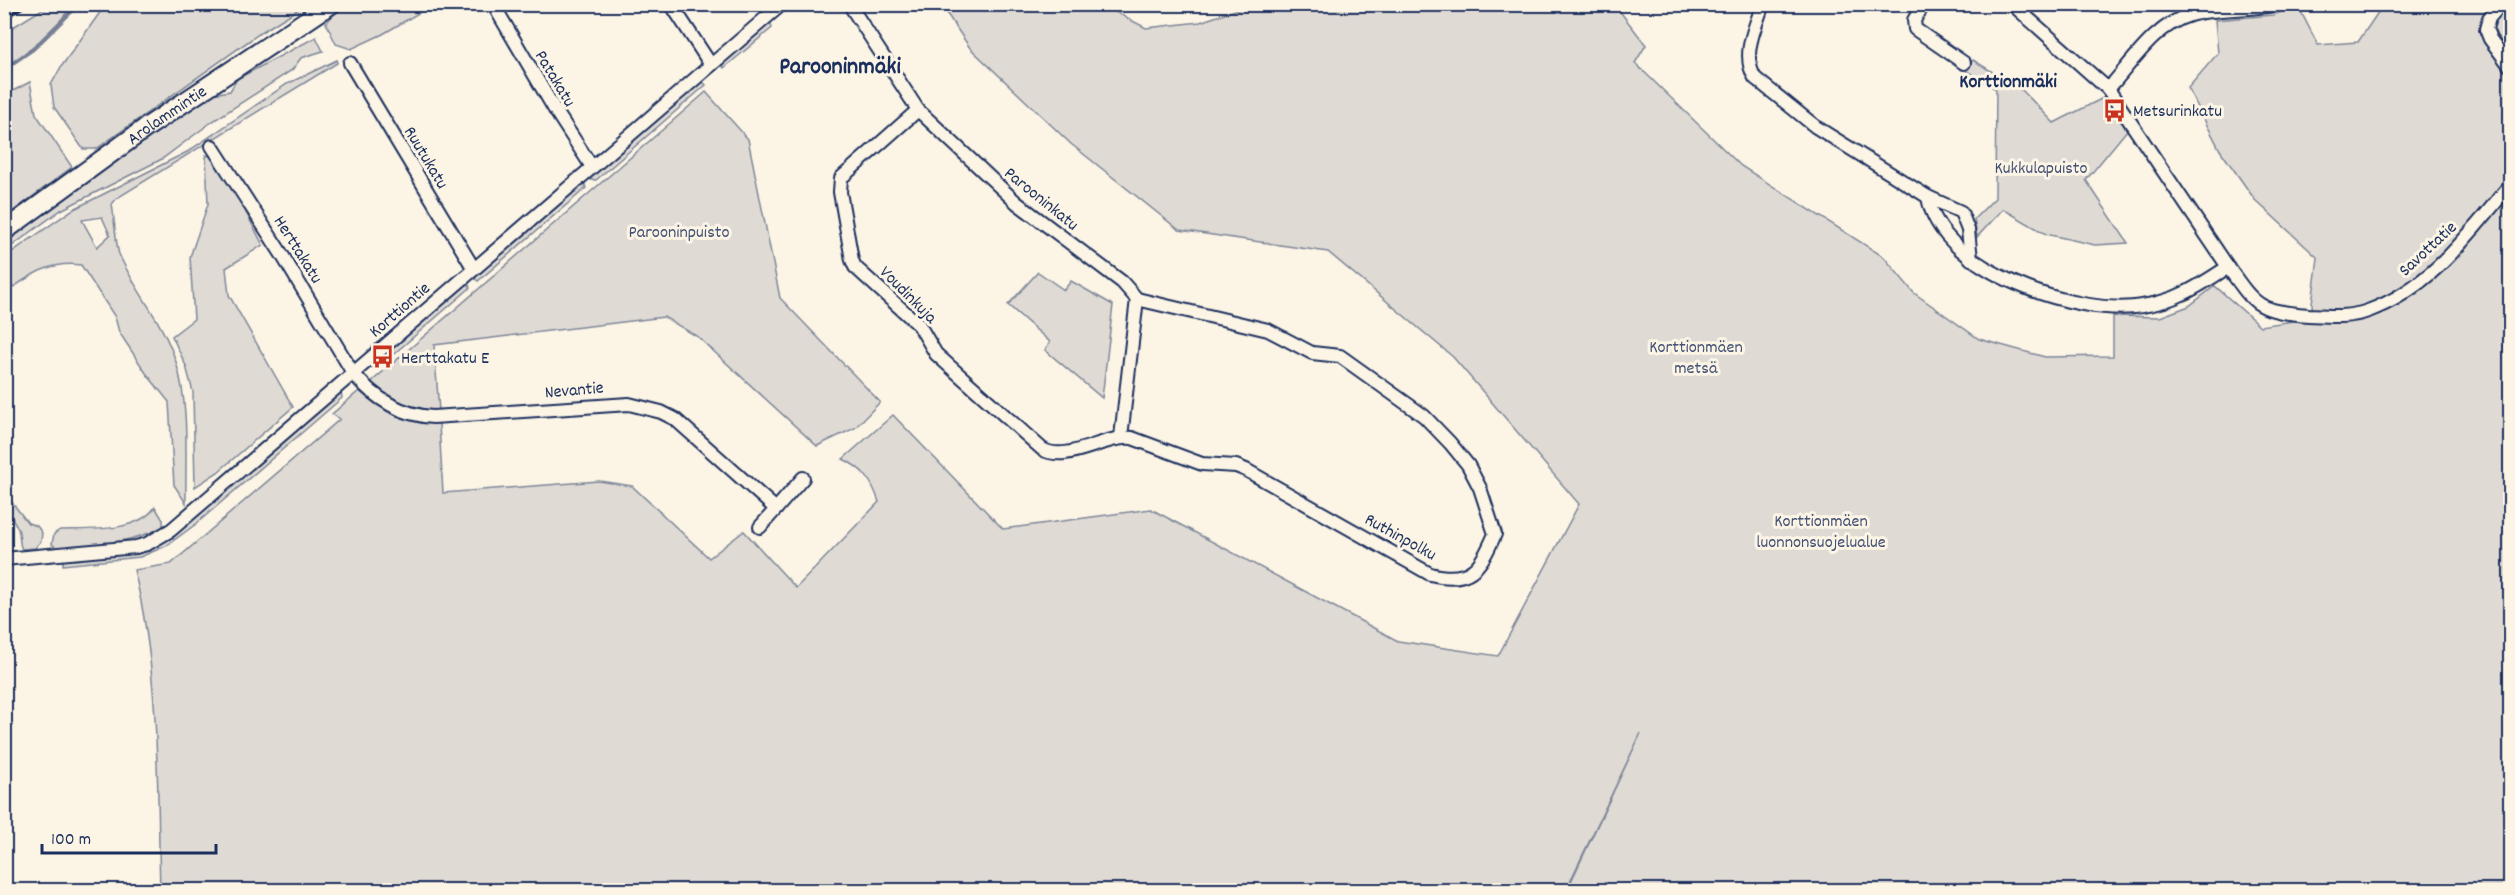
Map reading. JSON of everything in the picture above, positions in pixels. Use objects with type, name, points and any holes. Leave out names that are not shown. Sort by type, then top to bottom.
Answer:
[{"type":"street","name":"Arolammintie","points":[[4,231],[147,127],[331,4]]},
{"type":"street","name":"Patakatu","points":[[493,4],[555,110],[592,167]]},
{"type":"street","points":[[671,4],[711,65]]},
{"type":"street","name":"Korttiontie","points":[[4,559],[136,547],[171,530],[782,4]]},
{"type":"street","name":"Parooninkatu","points":[[849,4],[918,110],[1017,203],[1122,282],[1137,298]]},
{"type":"street","points":[[1762,4],[1751,39],[1748,59],[1749,68],[1755,78],[1816,127],[1928,198],[1961,212],[1968,230],[1971,259]]},
{"type":"street","points":[[1924,4],[1914,20],[1915,29],[1964,63]]},
{"type":"street","points":[[1928,198],[1939,223],[1971,259],[2018,286],[2091,305],[2129,308],[2175,298],[2192,291],[2228,267],[2108,89],[2012,4]]},
{"type":"street","points":[[2108,89],[2152,39],[2178,20],[2204,12],[2277,4]]},
{"type":"street","points":[[2501,4],[2489,18],[2486,29],[2490,39],[2511,66]]},
{"type":"street","name":"Ruutukatu","points":[[350,63],[474,269]]},
{"type":"street","name":"Voudinkuja","points":[[918,110],[841,178],[840,192],[855,267],[919,325],[936,354],[1042,449],[1056,454],[1065,453],[1121,437]]},
{"type":"street","name":"Herttakatu","points":[[212,146],[353,373]]},
{"type":"street","name":"Savottatie","points":[[2228,267],[2253,302],[2264,308],[2277,312],[2336,317],[2366,312],[2404,294],[2426,278],[2450,255],[2511,185]]},
{"type":"street","points":[[1121,437],[1137,298]]},
{"type":"street","name":"Ruthinpolku","points":[[1121,437],[1132,438],[1202,464],[1236,466],[1246,470],[1430,574],[1443,577],[1476,570],[1495,534],[1479,488],[1468,465],[1450,443],[1424,416],[1340,356],[1312,352],[1268,330],[1137,298]]},
{"type":"street","name":"Nevantie","points":[[353,373],[362,384],[386,402],[417,416],[448,417],[613,404],[629,404],[661,412],[675,419],[776,509]]},
{"type":"street","points":[[760,527],[803,478]]},
{"type":"green space","points":[[106,4],[305,5],[263,31],[96,149],[83,149],[54,107],[51,85],[61,67]]},
{"type":"green space","points":[[1253,4],[1615,5],[1646,45],[1635,63],[1741,166],[1884,257],[1914,293],[1979,339],[2045,357],[2113,356],[2113,316],[2160,317],[2189,306],[2215,286],[2260,326],[2313,318],[2312,303],[2318,258],[2255,200],[2220,150],[2188,88],[2218,53],[2215,20],[2273,15],[2298,6],[2318,45],[2358,42],[2383,5],[2510,5],[2510,890],[1567,890],[1641,733],[1566,890],[160,890],[153,689],[149,649],[134,570],[171,564],[340,419],[332,414],[359,391],[396,414],[439,424],[443,493],[599,481],[632,486],[709,558],[744,531],[796,588],[879,502],[866,476],[843,459],[893,415],[1003,529],[1151,509],[1398,641],[1498,656],[1579,504],[1453,357],[1328,252],[1179,230],[1071,144],[970,48],[941,5],[1102,5],[1146,28],[1200,22]]},
{"type":"green space","points":[[49,5],[71,5],[58,24],[42,40],[5,67],[5,32]]},
{"type":"green space","points":[[343,5],[432,5],[383,34],[351,49],[336,44],[326,23]]},
{"type":"green space","points":[[770,22],[772,28],[724,68],[721,64]]},
{"type":"green space","points":[[316,37],[323,51],[301,58],[292,70],[213,121],[162,159],[61,210],[5,251],[5,239],[207,95],[230,91],[237,79]]},
{"type":"green space","points":[[337,60],[337,63],[117,198],[112,204],[119,254],[157,320],[176,362],[185,414],[186,503],[174,485],[169,402],[146,373],[119,332],[115,317],[81,265],[60,265],[42,270],[8,291],[5,290],[5,257],[72,210],[187,152],[287,84]],"holes":[[[102,217],[110,235],[97,247],[82,220]]]},
{"type":"green space","name":"Kukkulapuisto","points":[[1973,60],[2022,90],[2054,123],[2105,97],[2128,129],[2086,180],[2128,243],[2095,245],[2046,234],[2003,209],[1977,237],[1974,219],[1995,198],[1996,89],[1965,70]]},
{"type":"green space","points":[[702,81],[706,85],[596,180],[591,180],[590,178]]},
{"type":"green space","points":[[30,82],[36,114],[72,167],[5,217],[5,95]]},
{"type":"green space","name":"Parooninpuisto","points":[[706,92],[748,139],[780,298],[880,402],[855,428],[817,446],[698,337],[664,317],[434,345],[439,411],[419,409],[402,403],[370,383]]},
{"type":"green space","points":[[206,155],[213,157],[263,245],[226,268],[229,295],[293,407],[218,472],[195,487],[193,392],[186,366],[172,336],[194,319],[190,257],[208,204]]},
{"type":"green space","points":[[584,182],[586,188],[478,281],[473,277]]},
{"type":"green space","points":[[1038,272],[1064,290],[1071,281],[1113,305],[1102,398],[1045,350],[1050,342],[1008,305]]},
{"type":"green space","points":[[468,282],[470,288],[389,358],[384,354]]},
{"type":"green space","points":[[341,391],[342,398],[196,524],[166,546],[140,557],[63,565],[63,560],[139,553],[162,543]]},
{"type":"green space","points":[[4,492],[28,523],[37,526],[42,533],[41,541],[35,548],[22,549],[18,529],[6,509]]},
{"type":"green space","points":[[155,507],[163,520],[163,527],[150,533],[98,545],[57,548],[52,544],[54,534],[60,530],[111,528],[125,525],[147,515]]},
{"type":"waterway","points":[[4,69],[33,49],[74,9]]},
{"type":"railway","points":[[4,18],[27,4]]},
{"type":"place","name":"Metsurinkatu","points":[[2115,110]]},
{"type":"place","name":"Herttakatu E","points":[[383,357]]},
{"type":"district","name":"Parooninmäki","points":[[840,65]]},
{"type":"district","name":"Korttionmäki","points":[[2008,80]]},
{"type":"park label","name":"Korttionmäen metsä","points":[[1696,356]]},
{"type":"park label","name":"Korttionmäen luonnonsuojelualue","points":[[1821,530]]}]
